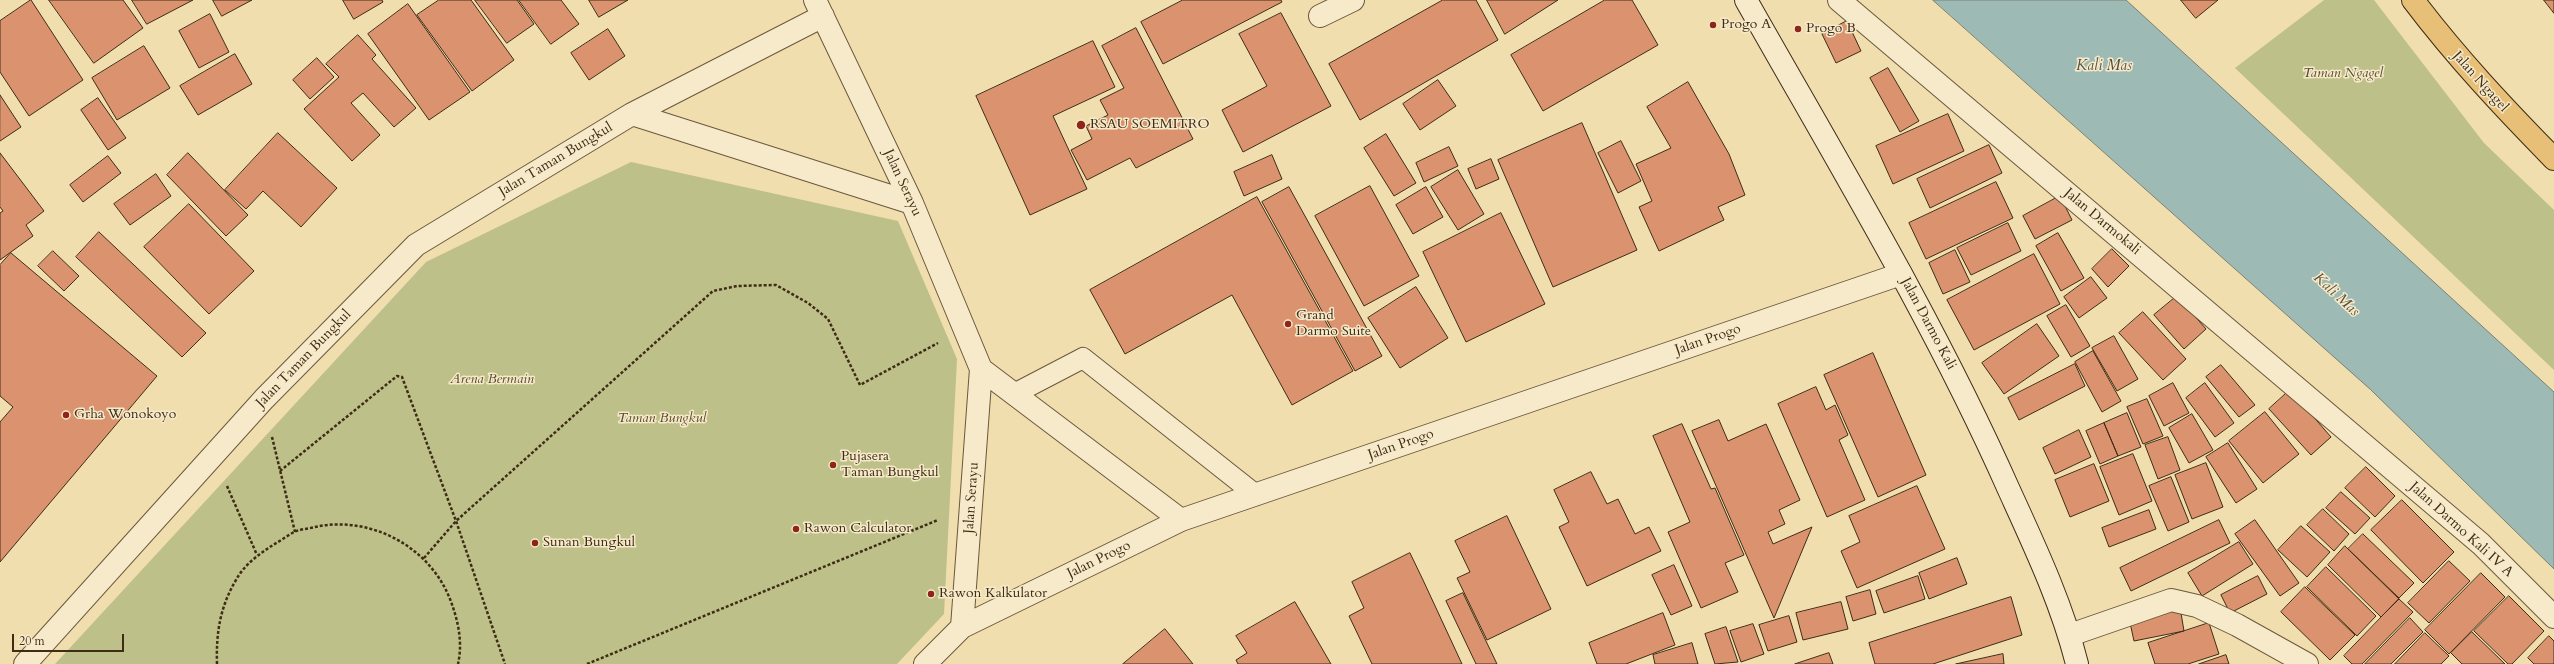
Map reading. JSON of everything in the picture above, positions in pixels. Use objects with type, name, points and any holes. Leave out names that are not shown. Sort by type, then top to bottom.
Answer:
[{"type":"highway","name":"Jalan Ngagel","points":[[2413,0],[2446,44],[2478,81],[2554,159]]},
{"type":"street","points":[[1320,16],[1353,0]]},
{"type":"street","name":"Jalan Darmo Kali","points":[[1746,0],[1901,274],[1974,412],[2047,575],[2070,635],[2077,664]]},
{"type":"street","name":"Jalan Darmokali","points":[[1839,0],[2365,446]]},
{"type":"street","name":"Jalan Taman Bungkul","points":[[25,664],[264,399],[416,245],[632,114],[819,8]]},
{"type":"street","name":"Jalan Serayu","points":[[819,8],[912,203],[981,369],[962,627]]},
{"type":"street","points":[[632,114],[912,203]]},
{"type":"street","name":"Jalan Progo","points":[[925,664],[962,627],[1181,520],[1901,274]]},
{"type":"street","name":"Jalan Serayu","points":[[981,369],[1181,520]]},
{"type":"street","name":"Jalan Darmo Kali IV A","points":[[2365,446],[2481,544],[2554,617]]},
{"type":"street","points":[[2070,635],[2171,600],[2185,602],[2210,612],[2307,664]]},
{"type":"lane","points":[[1014,394],[1083,358],[1256,495]]},
{"type":"path","points":[[424,558],[456,522],[713,291],[737,286],[776,285],[808,303],[828,319],[860,385],[964,329]]},
{"type":"path","points":[[280,471],[397,376],[404,380],[456,522],[505,664]]},
{"type":"path","points":[[264,399],[295,532]]},
{"type":"path","points":[[190,482],[215,477],[230,488],[257,555]]},
{"type":"path","points":[[587,664],[971,507]]},
{"type":"path","points":[[217,664],[216,636],[223,606],[236,578],[257,555],[295,532],[329,524],[364,526],[396,538],[424,558],[445,586],[458,618],[460,652],[458,664]]},
{"type":"green space","name":"Taman Ngagel","points":[[2324,0],[2374,0],[2484,143],[2554,210],[2554,370],[2235,68]]},
{"type":"green space","name":"Taman Bungkul","points":[[631,162],[898,221],[957,359],[944,614],[897,664],[55,664],[426,262]]},
{"type":"water","name":"Kali Mas","points":[[1933,0],[2126,0],[2554,392],[2554,569],[2371,390]]},
{"type":"building","points":[[31,0],[83,80],[29,116],[0,72],[0,21]]},
{"type":"building","points":[[49,0],[123,0],[143,28],[94,63]]},
{"type":"building","points":[[132,0],[193,0],[147,24]]},
{"type":"building","points":[[213,0],[252,0],[222,16]]},
{"type":"building","points":[[343,0],[382,0],[383,2],[354,19]]},
{"type":"building","points":[[439,0],[471,0],[514,60],[472,91],[417,15]]},
{"type":"building","points":[[475,0],[517,0],[534,24],[507,43]]},
{"type":"building","points":[[519,0],[561,0],[579,24],[551,44]]},
{"type":"building","points":[[589,0],[628,0],[599,17]]},
{"type":"building","points":[[1183,0],[1281,0],[1282,2],[1163,64],[1141,22]]},
{"type":"building","points":[[1443,0],[1476,0],[1498,40],[1360,120],[1329,64]]},
{"type":"building","points":[[1487,0],[1558,0],[1505,34]]},
{"type":"building","points":[[1605,0],[1632,0],[1658,45],[1543,111],[1511,55]]},
{"type":"building","points":[[2181,0],[2218,0],[2196,18]]},
{"type":"building","points":[[2544,0],[2554,0],[2554,13]]},
{"type":"building","points":[[408,4],[470,92],[429,120],[368,34]]},
{"type":"building","points":[[1281,13],[1331,106],[1243,152],[1222,110],[1267,86],[1239,34]]},
{"type":"building","points":[[210,14],[229,52],[199,68],[179,31]]},
{"type":"building","points":[[1847,21],[1861,51],[1836,63],[1822,34]]},
{"type":"building","points":[[1136,28],[1193,139],[1136,168],[1130,158],[1087,180],[1071,150],[1092,139],[1086,126],[1108,115],[1100,100],[1124,88],[1102,46]]},
{"type":"building","points":[[608,29],[625,56],[589,80],[571,53]]},
{"type":"building","points":[[358,35],[376,55],[372,59],[416,108],[394,127],[363,93],[351,103],[380,135],[352,161],[304,109],[339,77],[326,64]]},
{"type":"building","points":[[1093,41],[1115,87],[1053,116],[1087,189],[1030,215],[976,96]]},
{"type":"building","points":[[144,46],[170,88],[117,120],[92,78]]},
{"type":"building","points":[[235,54],[252,84],[198,115],[180,86]]},
{"type":"building","points":[[317,58],[334,77],[310,99],[293,80]]},
{"type":"building","points":[[1888,68],[1919,121],[1900,132],[1870,78]]},
{"type":"building","points":[[1438,80],[1456,106],[1420,130],[1403,104]]},
{"type":"building","points":[[1688,82],[1729,154],[1745,195],[1718,207],[1724,220],[1659,251],[1639,207],[1652,201],[1636,164],[1671,148],[1647,107]]},
{"type":"building","points":[[0,95],[21,127],[0,141]]},
{"type":"building","points":[[98,98],[126,138],[108,150],[81,110]]},
{"type":"building","points":[[1948,114],[1964,151],[1893,184],[1876,146]]},
{"type":"building","points":[[1582,123],[1637,250],[1553,287],[1498,160]]},
{"type":"building","points":[[278,133],[337,188],[301,227],[263,191],[246,209],[225,190]]},
{"type":"building","points":[[1386,134],[1416,183],[1394,196],[1364,148]]},
{"type":"building","points":[[1621,141],[1641,181],[1618,193],[1598,153]]},
{"type":"building","points":[[1989,145],[2002,173],[1930,208],[1917,179]]},
{"type":"building","points":[[1449,147],[1458,166],[1424,182],[1416,163]]},
{"type":"building","points":[[0,153],[44,211],[26,225],[33,236],[0,260],[0,213],[3,211],[0,207]]},
{"type":"building","points":[[188,153],[248,215],[226,236],[167,175]]},
{"type":"building","points":[[1272,155],[1282,179],[1244,196],[1234,172]]},
{"type":"building","points":[[108,156],[121,173],[83,202],[70,185]]},
{"type":"building","points":[[1491,159],[1499,179],[1476,189],[1468,169]]},
{"type":"building","points":[[1458,170],[1484,214],[1458,230],[1431,187]]},
{"type":"building","points":[[156,174],[171,196],[130,225],[114,204]]},
{"type":"building","points":[[1996,182],[2013,218],[1926,259],[1909,223]]},
{"type":"building","points":[[1370,186],[1419,276],[1364,306],[1315,216]]},
{"type":"building","points":[[1289,187],[1382,356],[1355,371],[1262,202]]},
{"type":"building","points":[[1426,187],[1443,217],[1413,234],[1396,205]]},
{"type":"building","points":[[2060,196],[2072,220],[2035,239],[2023,216]]},
{"type":"building","name":"Grand Darmo Suite","points":[[1257,197],[1353,371],[1292,405],[1232,295],[1125,354],[1090,290]]},
{"type":"building","points":[[189,204],[254,271],[209,314],[144,247]]},
{"type":"building","points":[[1501,213],[1545,304],[1466,342],[1423,252]]},
{"type":"building","points":[[2008,223],[2021,251],[1971,275],[1957,248]]},
{"type":"building","points":[[99,232],[206,333],[182,357],[76,257]]},
{"type":"building","points":[[2058,233],[2084,278],[2061,291],[2036,246]]},
{"type":"building","points":[[2112,249],[2129,266],[2108,287],[2092,269]]},
{"type":"building","points":[[1955,250],[1970,282],[1943,294],[1929,263]]},
{"type":"building","points":[[53,251],[79,276],[64,291],[38,266]]},
{"type":"building","name":"Grha Wonokoyo","points":[[11,253],[157,376],[0,562],[0,422],[13,407],[0,396],[0,265]]},
{"type":"building","points":[[2034,254],[2060,304],[1974,350],[1947,300]]},
{"type":"building","points":[[2091,277],[2107,298],[2079,318],[2064,297]]},
{"type":"building","points":[[1416,287],[1448,338],[1400,368],[1368,318]]},
{"type":"building","points":[[2177,296],[2206,329],[2184,349],[2154,315]]},
{"type":"building","points":[[2066,305],[2090,346],[2071,357],[2047,316]]},
{"type":"building","points":[[2143,312],[2186,359],[2163,380],[2119,333]]},
{"type":"building","points":[[2037,324],[2059,356],[2004,394],[1982,363]]},
{"type":"building","points":[[2114,336],[2138,379],[2117,391],[2092,348]]},
{"type":"building","points":[[2093,351],[2121,401],[2102,412],[2075,362]]},
{"type":"building","points":[[1873,353],[1926,475],[1878,497],[1824,375]]},
{"type":"building","points":[[2075,364],[2085,386],[2019,420],[2008,398]]},
{"type":"building","points":[[2221,365],[2255,405],[2239,417],[2206,377]]},
{"type":"building","points":[[2173,383],[2189,413],[2164,426],[2149,396]]},
{"type":"building","points":[[2205,383],[2234,423],[2215,437],[2186,398]]},
{"type":"building","points":[[1816,387],[1826,410],[1835,405],[1848,435],[1839,440],[1865,500],[1827,517],[1778,404]]},
{"type":"building","points":[[2290,390],[2331,437],[2311,455],[2269,409]]},
{"type":"building","points":[[2147,399],[2163,436],[2143,444],[2127,407]]},
{"type":"building","points":[[2265,412],[2299,454],[2263,483],[2229,441]]},
{"type":"building","points":[[2127,413],[2141,447],[2118,456],[2104,423]]},
{"type":"building","points":[[2192,414],[2213,450],[2189,463],[2169,428]]},
{"type":"building","points":[[1719,420],[1728,441],[1766,424],[1800,500],[1779,510],[1785,524],[1768,532],[1773,544],[1812,527],[1774,618],[1692,431]]},
{"type":"building","points":[[2104,423],[2118,456],[2100,464],[2086,431]]},
{"type":"building","points":[[1682,424],[1711,489],[1715,488],[1744,555],[1725,563],[1738,592],[1701,608],[1668,532],[1690,522],[1653,436]]},
{"type":"building","points":[[2079,430],[2091,457],[2055,474],[2043,448]]},
{"type":"building","points":[[2168,437],[2180,470],[2158,479],[2145,445]]},
{"type":"building","points":[[2228,443],[2257,489],[2236,503],[2206,457]]},
{"type":"building","points":[[2133,454],[2152,501],[2119,515],[2100,467]]},
{"type":"building","points":[[2206,463],[2223,507],[2192,519],[2175,475]]},
{"type":"building","points":[[2094,464],[2109,501],[2070,517],[2055,480]]},
{"type":"building","points":[[2366,467],[2395,496],[2375,517],[2345,488]]},
{"type":"building","points":[[1591,472],[1607,504],[1618,499],[1635,534],[1649,527],[1661,551],[1587,586],[1559,527],[1569,522],[1554,490]]},
{"type":"building","points":[[2171,477],[2189,522],[2168,531],[2149,486]]},
{"type":"building","points":[[1917,486],[1945,549],[1857,588],[1841,551],[1860,542],[1849,516]]},
{"type":"building","points":[[2341,492],[2370,518],[2355,534],[2326,508]]},
{"type":"building","points":[[2402,500],[2454,552],[2423,583],[2371,530]]},
{"type":"building","points":[[2323,509],[2349,534],[2334,551],[2307,525]]},
{"type":"building","points":[[2149,510],[2156,529],[2109,547],[2102,528]]},
{"type":"building","points":[[1507,516],[1551,609],[1487,640],[1457,578],[1470,572],[1455,541]]},
{"type":"building","points":[[2219,520],[2230,543],[2131,591],[2120,568]]},
{"type":"building","points":[[2255,520],[2299,583],[2280,596],[2235,534]]},
{"type":"building","points":[[2301,526],[2330,552],[2307,577],[2278,550]]},
{"type":"building","points":[[2363,534],[2414,583],[2399,598],[2348,549]]},
{"type":"building","points":[[2239,542],[2253,564],[2202,596],[2188,573]]},
{"type":"building","points":[[2345,546],[2399,599],[2381,617],[2328,565]]},
{"type":"building","points":[[1410,553],[1462,664],[1372,664],[1349,616],[1364,608],[1352,582]]},
{"type":"building","points":[[1957,558],[1967,584],[1929,599],[1919,573]]},
{"type":"building","points":[[2449,561],[2470,581],[2429,623],[2408,603]]},
{"type":"building","points":[[1674,565],[1692,606],[1671,615],[1652,575]]},
{"type":"building","points":[[2326,567],[2376,616],[2357,636],[2307,587]]},
{"type":"building","points":[[2481,573],[2505,597],[2449,654],[2425,630]]},
{"type":"building","points":[[1918,576],[1925,599],[1884,613],[1876,591]]},
{"type":"building","points":[[2258,576],[2267,594],[2230,613],[2221,595]]},
{"type":"building","points":[[2305,587],[2355,635],[2330,660],[2281,612]]},
{"type":"building","points":[[1870,590],[1876,614],[1853,621],[1846,597]]},
{"type":"building","points":[[1463,593],[1497,664],[1476,664],[1446,601]]},
{"type":"building","points":[[2509,596],[2544,631],[2512,664],[2508,664],[2474,631]]},
{"type":"building","points":[[2011,597],[2022,635],[1933,664],[1875,664],[1869,643]]},
{"type":"building","points":[[2399,599],[2413,612],[2362,664],[2352,664],[2344,656]]},
{"type":"building","points":[[1295,602],[1331,664],[1238,664],[1236,660],[1247,653],[1236,636]]},
{"type":"building","points":[[1841,602],[1848,629],[1803,640],[1796,613]]},
{"type":"building","points":[[2180,607],[2184,631],[2134,641],[2129,618]]},
{"type":"building","points":[[1663,613],[1675,645],[1626,664],[1597,664],[1589,643]]},
{"type":"building","points":[[1789,616],[1797,642],[1768,651],[1759,625]]},
{"type":"building","points":[[2410,618],[2423,632],[2391,664],[2365,664]]},
{"type":"building","points":[[2209,623],[2219,654],[2188,664],[2155,664],[2148,643]]},
{"type":"building","points":[[1753,624],[1764,654],[1741,662],[1730,631]]},
{"type":"building","points":[[1726,627],[1738,662],[1715,664],[1705,634]]},
{"type":"building","points":[[1165,629],[1193,664],[1123,664]]},
{"type":"building","points":[[2472,632],[2505,664],[2462,664],[2451,653]]},
{"type":"building","points":[[2425,633],[2449,656],[2441,664],[2395,664]]},
{"type":"building","points":[[2549,636],[2554,641],[2554,664],[2534,664],[2528,658]]},
{"type":"building","points":[[1692,643],[1698,664],[1655,664],[1653,655]]},
{"type":"building","points":[[1829,653],[1833,664],[1795,664]]},
{"type":"building","points":[[2003,654],[2004,664],[1956,664]]},
{"type":"building","points":[[2226,655],[2229,664],[2199,664]]},
{"type":"place","name":"Progo A","points":[[1713,25]]},
{"type":"place","name":"Progo B","points":[[1798,29]]},
{"type":"place","name":"RSAU SOEMITRO","points":[[1081,125]]},
{"type":"place","name":"Grand Darmo Suite","points":[[1288,324]]},
{"type":"place","name":"Grha Wonokoyo","points":[[66,415]]},
{"type":"place","name":"Pujasera Taman Bungkul","points":[[833,465]]},
{"type":"place","name":"Rawon Calculator","points":[[796,529]]},
{"type":"place","name":"Sunan Bungkul","points":[[535,543]]},
{"type":"place","name":"Rawon Kalkulator","points":[[931,594]]},
{"type":"park label","name":"Arena Bermain","points":[[492,380]]}]
